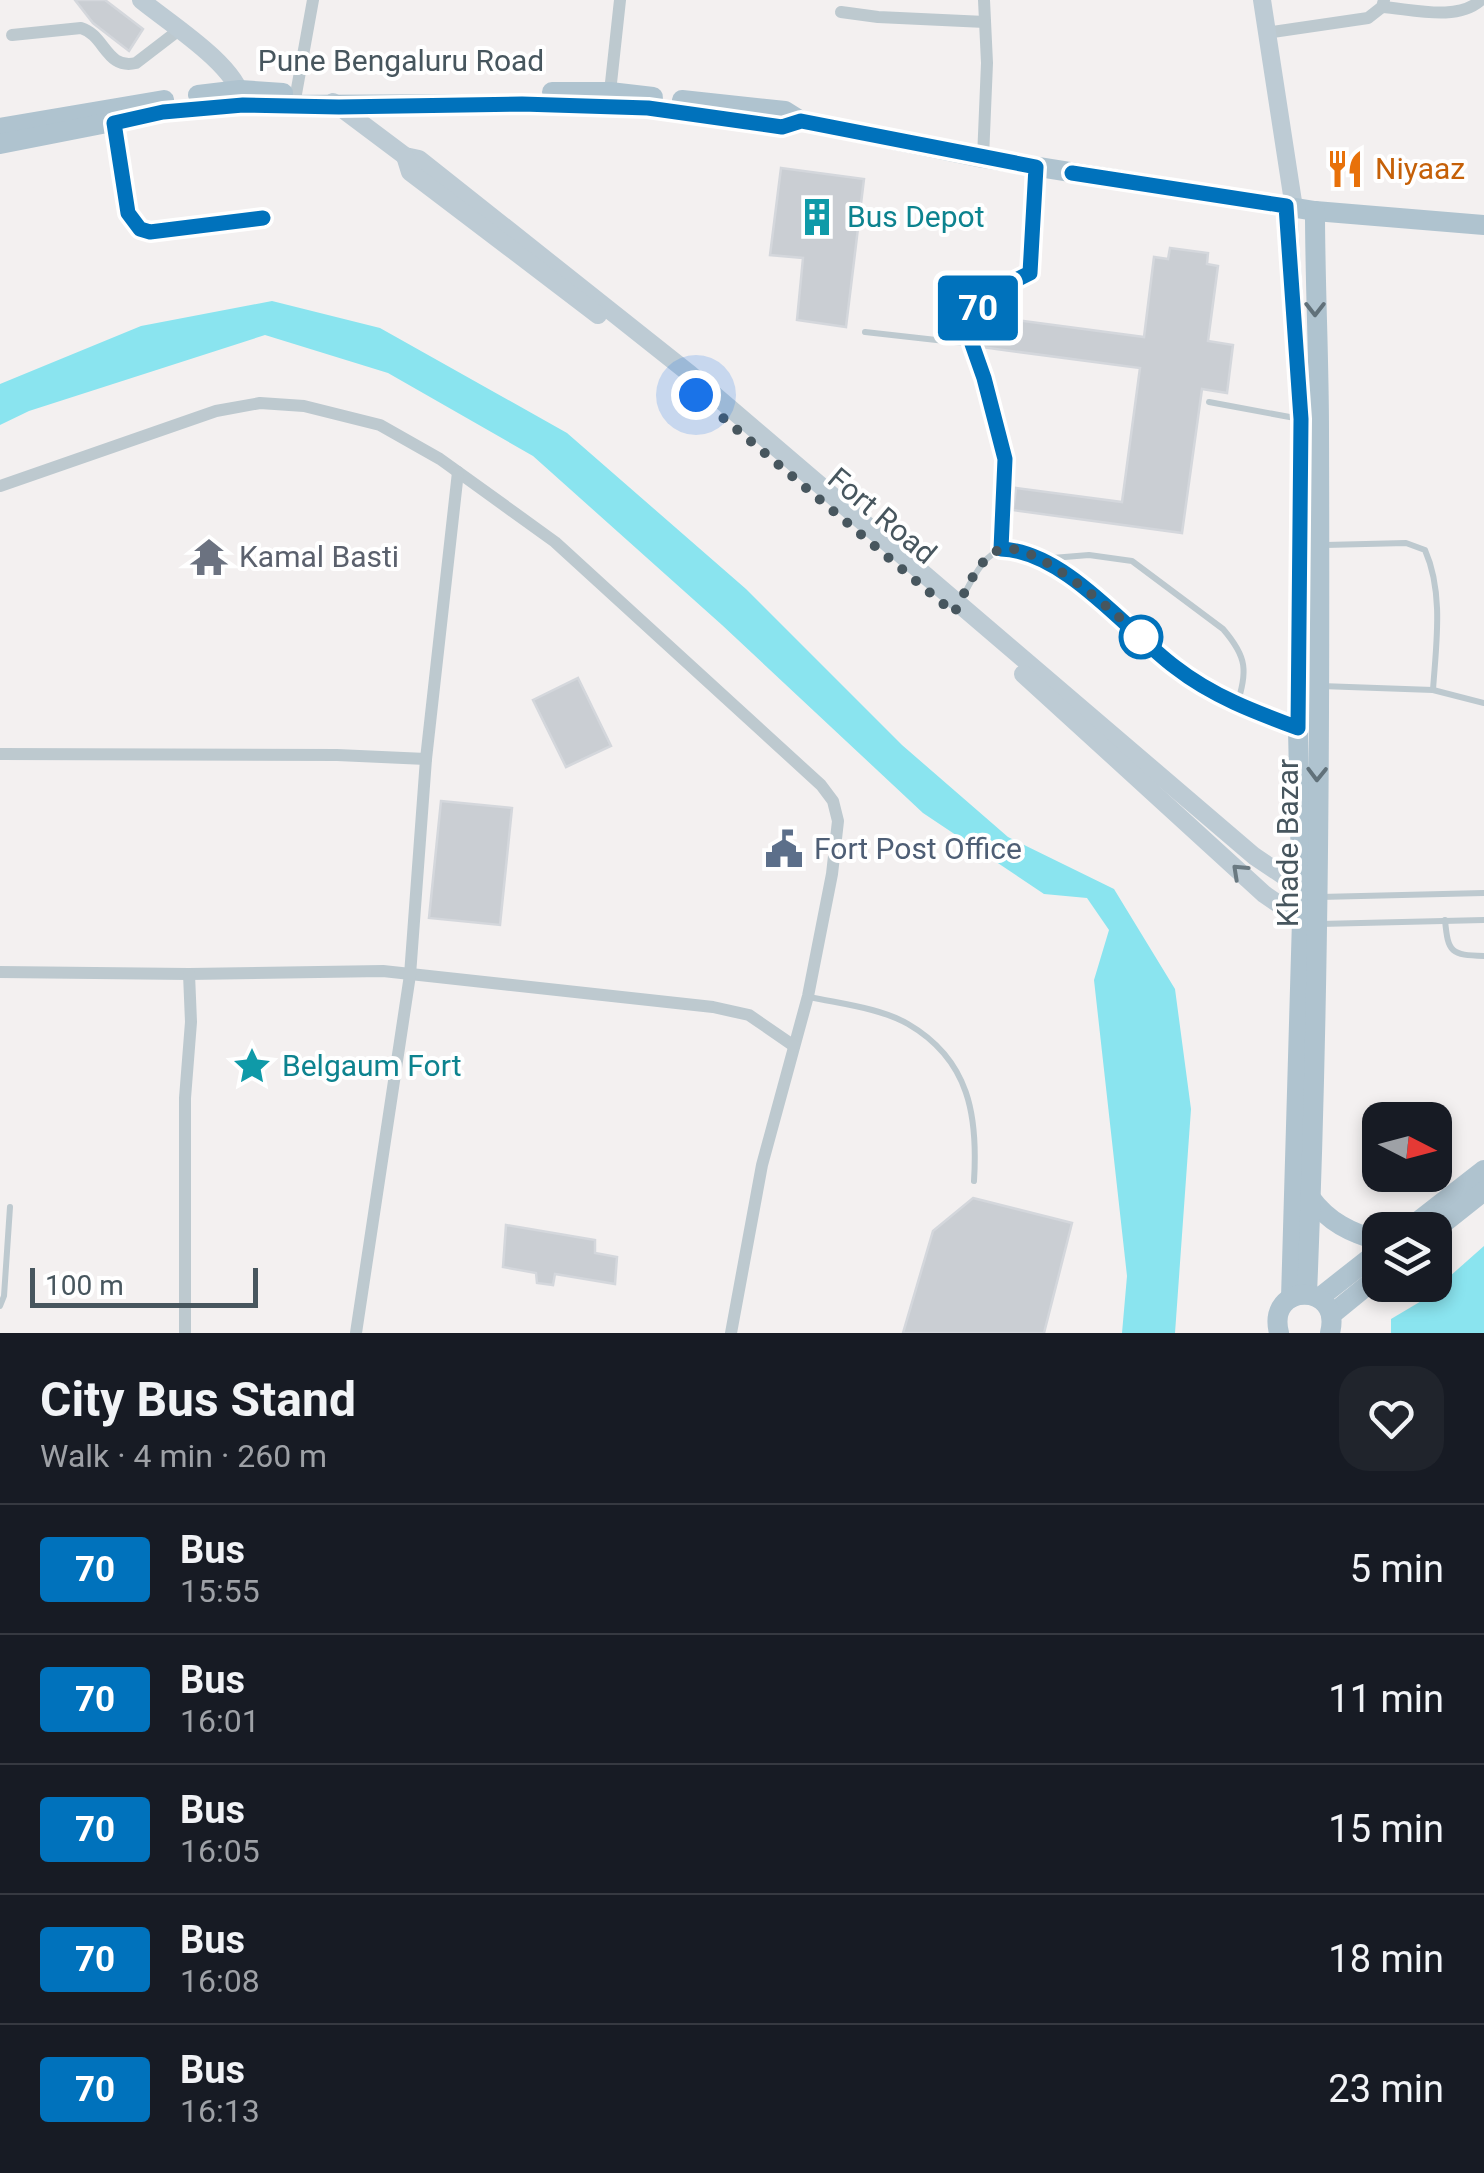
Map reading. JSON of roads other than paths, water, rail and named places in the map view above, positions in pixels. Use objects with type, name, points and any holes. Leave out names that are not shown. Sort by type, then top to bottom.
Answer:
[{"type":"main road","points":[[141,0],[226,69],[242,98]]},
{"type":"main road","name":"Khade Bazar","points":[[1262,0],[1298,208],[1319,428],[1320,686],[1310,893],[1310,1197],[1316,1308]]},
{"type":"main road","name":"Pune Bengaluru Road","points":[[0,128],[110,106],[296,94],[332,101],[610,92],[785,111],[801,121]]},
{"type":"main road","points":[[0,144],[242,98],[648,108],[782,127],[801,121],[983,158],[1298,208],[1484,226]]},
{"type":"main road","name":"Fort Road","points":[[332,101],[405,156],[410,172],[636,344],[1254,856],[1310,893]]},
{"type":"main road","points":[[1298,208],[1298,728],[1310,893]]},
{"type":"main road","name":"Fort Road","points":[[957,608],[1264,894],[1310,922]]},
{"type":"main road","points":[[1310,922],[1316,1308]]},
{"type":"main road","points":[[1430,1212],[1484,1170]]},
{"type":"main road","points":[[1452,1217],[1484,1192]]},
{"type":"main road","points":[[1310,1197],[1339,1226],[1362,1234]]},
{"type":"main road","points":[[1316,1308],[1362,1266]]},
{"type":"main road","points":[[1273,1330],[1280,1308],[1316,1308],[1362,1284]]},
{"type":"street","points":[[296,94],[312,0]]},
{"type":"street","points":[[610,92],[620,0]]},
{"type":"street","points":[[983,158],[987,63],[984,0]]},
{"type":"street","points":[[1266,33],[1368,18],[1383,3],[1446,12],[1464,11],[1481,0]]},
{"type":"street","points":[[841,12],[984,22]]},
{"type":"street","points":[[12,36],[90,30],[112,59],[128,65],[178,30]]},
{"type":"street","points":[[114,123],[128,213],[140,229],[150,232],[263,218]]},
{"type":"street","points":[[0,486],[216,411],[260,402],[304,406],[380,424],[458,472],[555,542],[802,765],[833,801],[838,821],[836,846],[808,996],[762,1165],[731,1333]]},
{"type":"street","points":[[356,1333],[410,975],[426,759],[458,472]]},
{"type":"street","points":[[0,754],[426,759]]},
{"type":"street","points":[[0,972],[384,971],[712,1006],[749,1014],[794,1046]]},
{"type":"street","points":[[185,1333],[185,1098],[190,974]]},
{"type":"lane","points":[[1001,549],[1005,459],[972,344],[980,298],[1030,273],[1036,167]]},
{"type":"lane","points":[[864,332],[972,344]]},
{"type":"lane","points":[[1208,402],[1301,419]]},
{"type":"lane","points":[[1318,546],[1406,543],[1424,550],[1434,582],[1437,626],[1433,690]]},
{"type":"lane","points":[[957,608],[990,556],[1001,549],[1014,549],[1086,588],[1176,668],[1237,706],[1298,728]]},
{"type":"lane","points":[[1038,559],[1062,555],[1132,561],[1223,628],[1235,643],[1246,672],[1237,706]]},
{"type":"lane","points":[[1320,686],[1433,690],[1484,703]]},
{"type":"lane","points":[[1310,893],[1484,893]]},
{"type":"lane","points":[[1446,920],[1454,953],[1484,956]]},
{"type":"lane","points":[[1310,922],[1484,920]]},
{"type":"lane","points":[[808,996],[880,1013],[908,1024],[938,1047],[956,1070],[970,1098],[976,1124],[974,1181]]},
{"type":"lane","points":[[0,1306],[10,1207]]},
{"type":"water","points":[[272,301],[380,328],[567,433],[746,589],[902,745],[1008,837],[1114,889],[1175,989],[1191,1109],[1175,1333],[1122,1333],[1127,1276],[1094,980],[1109,930],[1087,898],[1044,894],[923,813],[533,456],[388,373],[265,335],[29,411],[0,425],[0,384],[141,326]]},
{"type":"water","points":[[1484,1246],[1484,1333],[1391,1333],[1391,1319],[1420,1302],[1452,1302],[1452,1274]]},
{"type":"place","name":"Niyaaz","points":[[1345,169]]},
{"type":"place","name":"Bus Depot","points":[[817,217]]},
{"type":"place","name":"Kamal Basti","points":[[209,557]]},
{"type":"place","name":"Fort Post Office","points":[[784,849]]},
{"type":"place","name":"Belgaum Fort","points":[[252,1066]]}]
